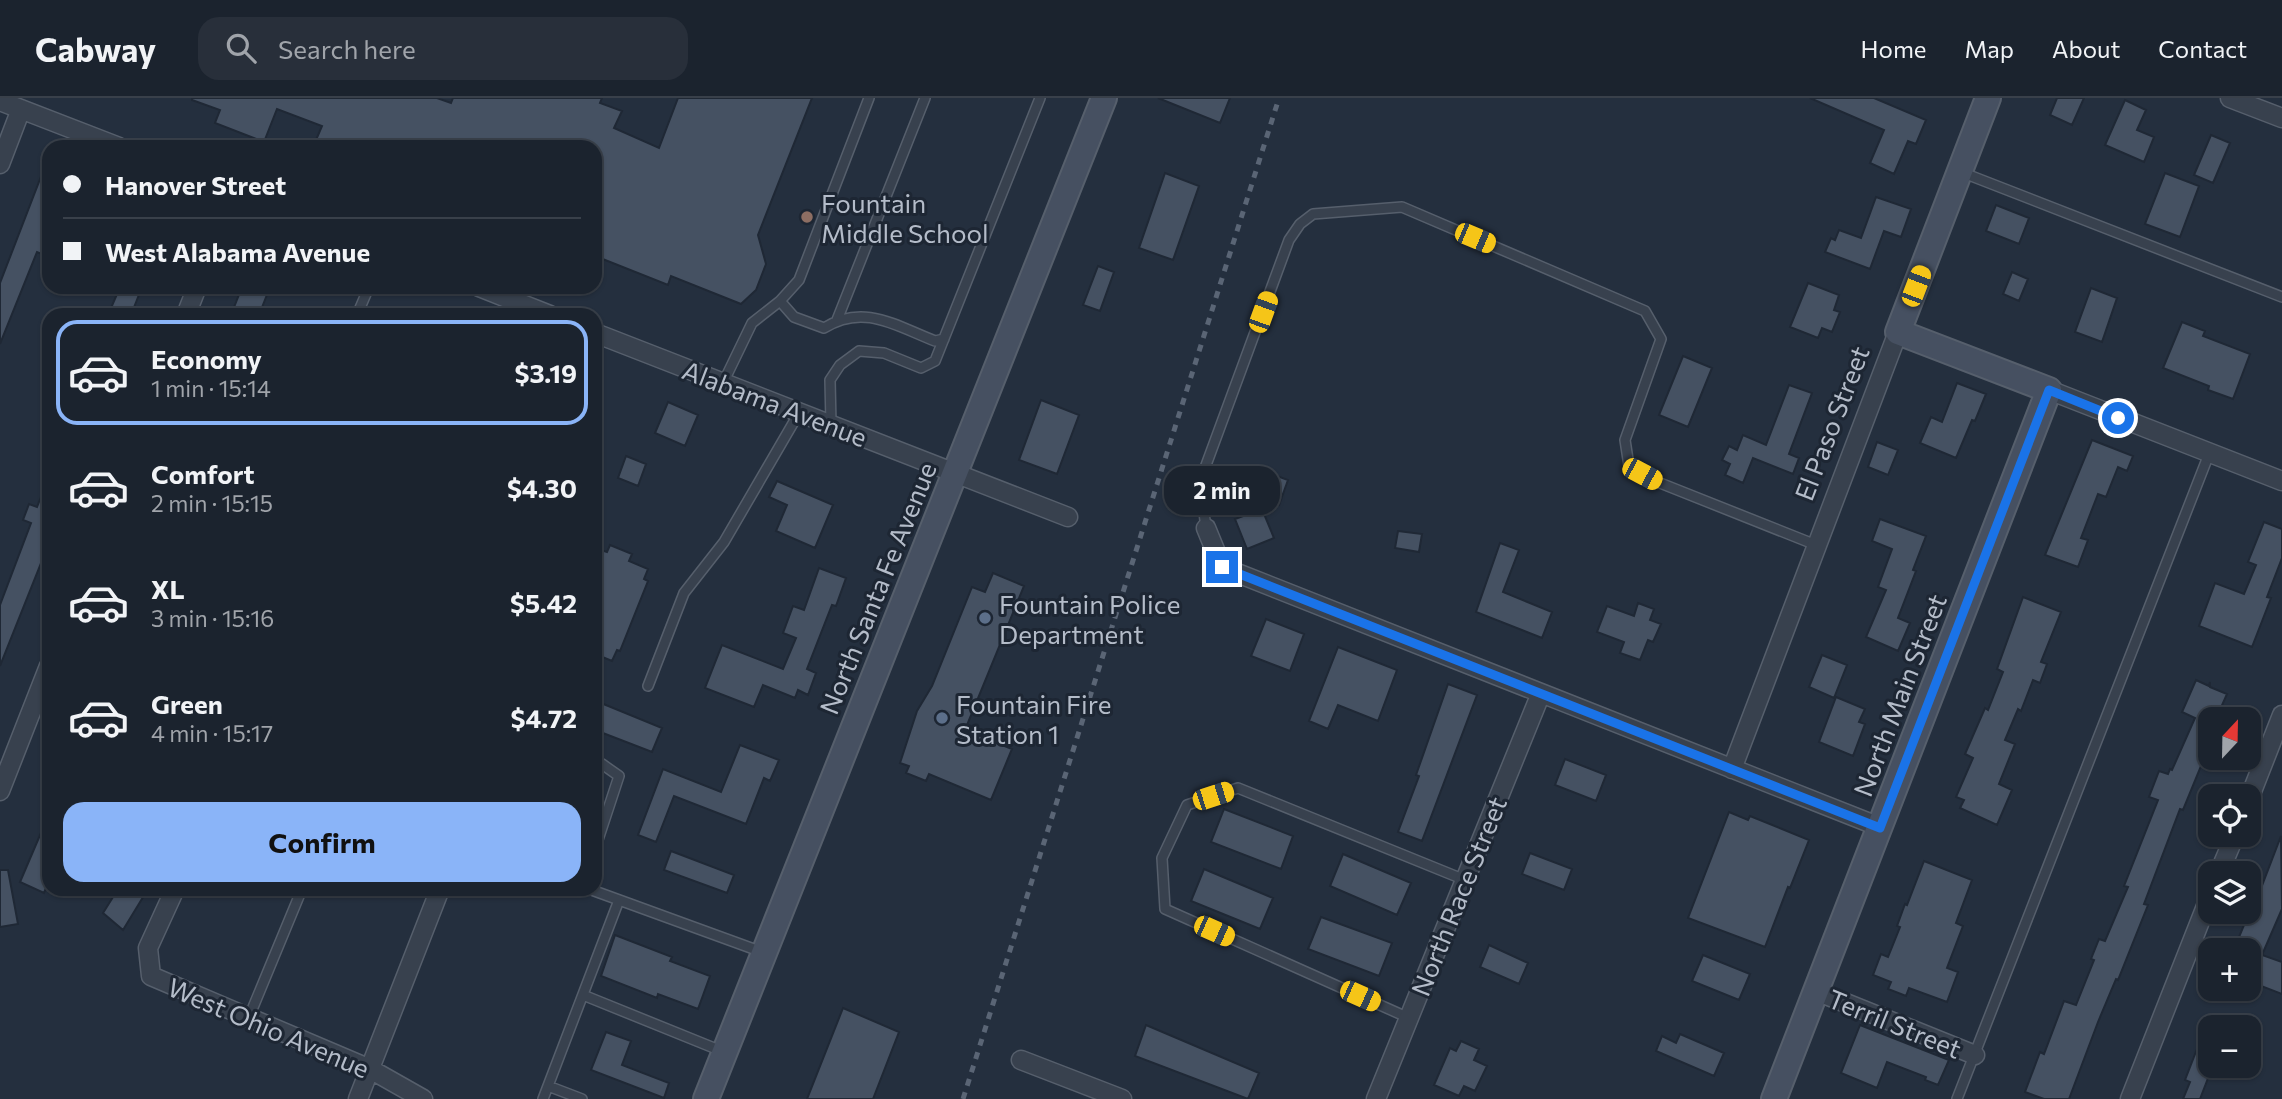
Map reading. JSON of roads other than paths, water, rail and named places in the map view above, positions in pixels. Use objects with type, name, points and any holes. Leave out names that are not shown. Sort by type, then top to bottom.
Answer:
[{"type":"main road","name":"North Santa Fe Avenue","points":[[706,1099],[1104,98]]},
{"type":"main road","name":"El Paso Street","points":[[1898,332],[1988,98]]},
{"type":"main road","points":[[1898,332],[2049,390]]},
{"type":"main road","name":"North Main Street","points":[[1774,1099],[2049,390]]},
{"type":"street","points":[[2230,98],[2282,118]]},
{"type":"street","points":[[0,101],[101,140]]},
{"type":"street","points":[[0,164],[21,109]]},
{"type":"street","points":[[497,294],[532,308]]},
{"type":"street","name":"El Paso Street","points":[[1732,769],[1898,332]]},
{"type":"street","name":"Alabama Avenue","points":[[602,335],[1068,517]]},
{"type":"street","points":[[2049,390],[2282,481]]},
{"type":"street","points":[[1206,527],[1222,567],[1880,828]]},
{"type":"street","points":[[0,790],[42,684]]},
{"type":"street","name":"North Race Street","points":[[1376,1099],[1541,693]]},
{"type":"street","points":[[2255,784],[2282,715]]},
{"type":"street","name":"West Ohio Avenue","points":[[172,896],[148,948],[151,976],[370,1069],[423,1099]]},
{"type":"street","points":[[358,1099],[437,896]]},
{"type":"street","points":[[2130,1099],[2199,924]]},
{"type":"street","name":"Terril Street","points":[[1816,991],[1975,1055]]},
{"type":"street","points":[[1021,1060],[1122,1099]]},
{"type":"lane","points":[[723,383],[752,323],[780,301],[799,280],[869,98]]},
{"type":"lane","points":[[837,320],[925,98]]},
{"type":"lane","points":[[831,425],[830,380],[840,365],[859,351],[884,353],[920,368],[935,361],[1040,98]]},
{"type":"lane","points":[[1959,171],[2282,297]]},
{"type":"lane","points":[[1206,527],[1202,475],[1289,240],[1300,224],[1313,214],[1362,208],[1402,207],[1645,311],[1661,339],[1625,440],[1629,466],[1655,481],[1816,545]]},
{"type":"lane","points":[[780,301],[794,317],[824,328],[837,320],[857,315],[877,318],[935,341],[944,339]]},
{"type":"lane","points":[[648,686],[684,593],[724,542],[799,413]]},
{"type":"lane","points":[[1957,1099],[2209,454]]},
{"type":"lane","points":[[602,764],[620,776],[602,829]]},
{"type":"lane","points":[[1409,1018],[1165,909],[1162,858],[1187,805],[1238,788],[1465,880]]},
{"type":"lane","points":[[602,894],[764,952]]},
{"type":"lane","points":[[249,1017],[299,896]]},
{"type":"lane","points":[[543,1099],[619,900]]},
{"type":"lane","points":[[583,995],[724,1052]]},
{"type":"lane","points":[[548,1086],[582,1099]]},
{"type":"railway","points":[[963,1099],[1279,98]]},
{"type":"place","name":"Fountain Middle School","points":[[807,217]]},
{"type":"place","name":"Fountain Police Department","points":[[985,618]]},
{"type":"place","name":"Fountain Fire Station 1","points":[[942,718]]}]
